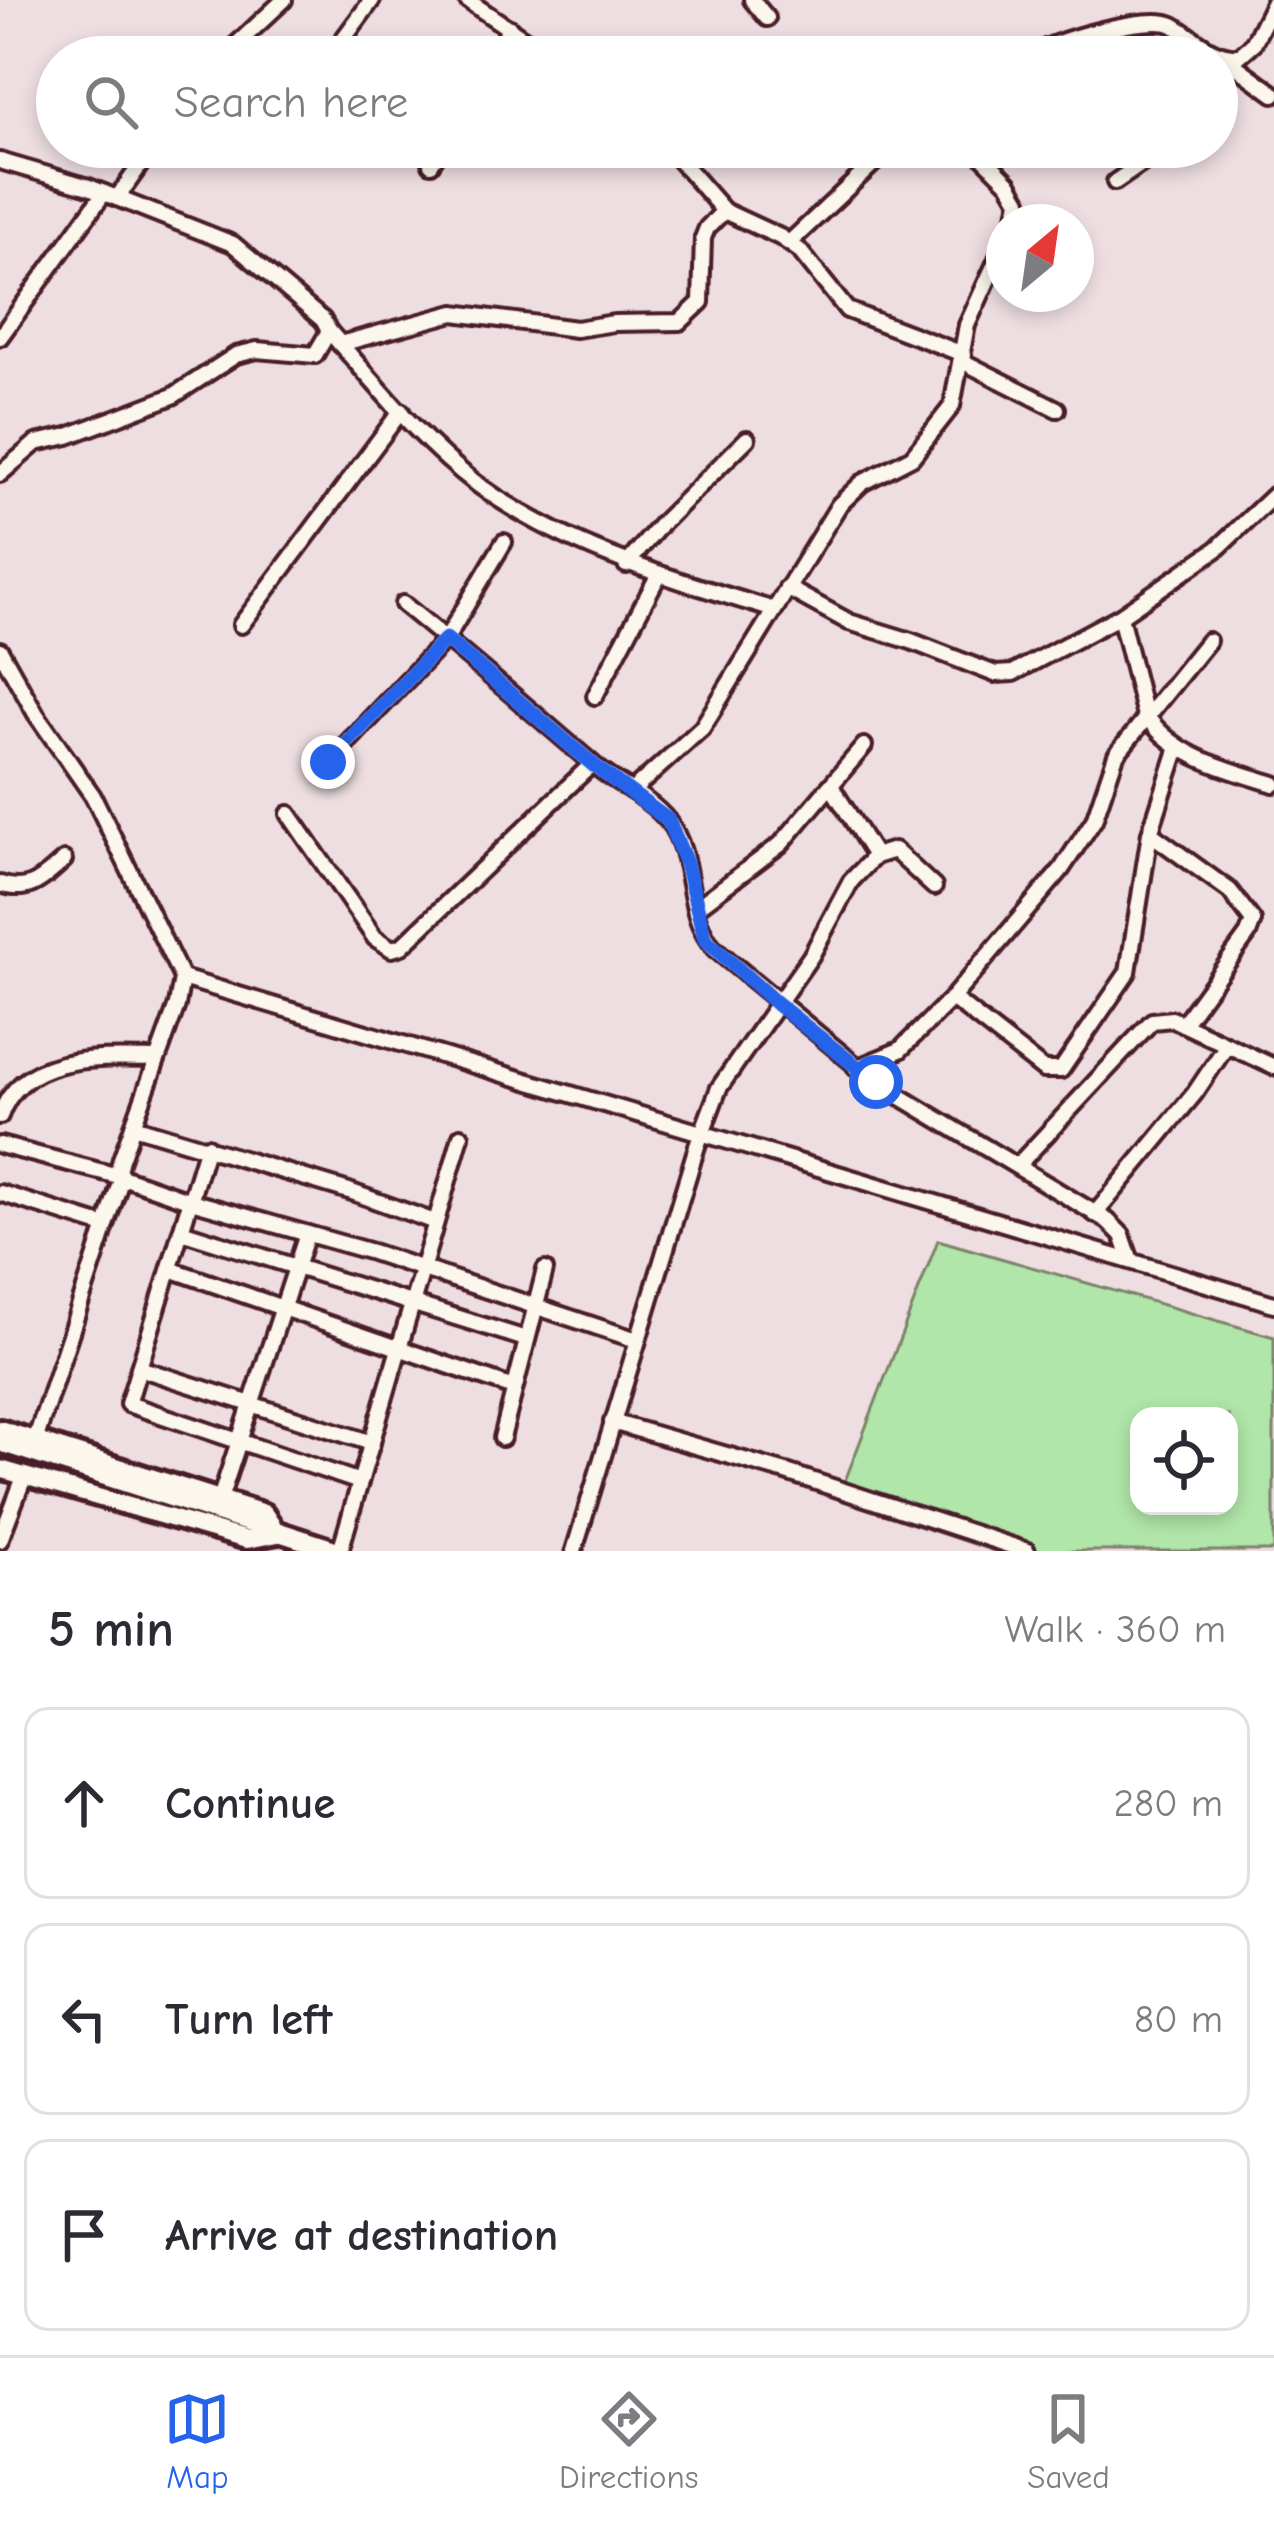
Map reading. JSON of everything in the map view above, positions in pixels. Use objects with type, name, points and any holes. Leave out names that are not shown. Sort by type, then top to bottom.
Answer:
[{"type":"main road","points":[[0,1442],[276,1543],[339,1551]]},
{"type":"street","points":[[246,36],[284,0]]},
{"type":"street","points":[[345,36],[372,0]]},
{"type":"street","points":[[467,0],[487,5],[521,36]]},
{"type":"street","points":[[752,0],[767,18]]},
{"type":"street","points":[[1238,58],[1253,44],[1274,2]]},
{"type":"street","points":[[1084,36],[1166,22],[1189,36]]},
{"type":"street","points":[[505,36],[510,28]]},
{"type":"street","points":[[1238,62],[1274,94]]},
{"type":"street","points":[[0,161],[111,196],[233,244],[323,320],[400,411],[480,486],[626,565],[774,610]]},
{"type":"street","points":[[0,337],[135,168]]},
{"type":"street","points":[[686,168],[724,212],[790,242],[848,310],[962,357],[1057,409]]},
{"type":"street","points":[[790,242],[869,168]]},
{"type":"street","points":[[994,168],[1020,204]]},
{"type":"street","points":[[1115,182],[1135,168]]},
{"type":"street","points":[[340,344],[454,314],[576,329],[680,322],[701,302],[703,238],[724,212]]},
{"type":"street","points":[[632,791],[702,728],[814,540],[848,496],[862,483],[912,457],[932,433],[956,396],[967,325],[986,283]]},
{"type":"street","points":[[0,474],[37,443],[173,397],[236,356],[257,350],[314,356],[329,331]]},
{"type":"street","points":[[241,626],[400,411]]},
{"type":"street","points":[[626,565],[747,439]]},
{"type":"street","points":[[787,588],[849,622],[995,674],[1021,670],[1120,616],[1216,549],[1274,495]]},
{"type":"street","points":[[328,762],[446,639],[504,542]]},
{"type":"street","points":[[595,696],[659,574]]},
{"type":"street","points":[[403,604],[592,764],[668,820],[677,836],[705,939],[777,1004],[856,1068],[1117,1228],[1131,1261]]},
{"type":"street","points":[[1120,616],[1147,717],[1178,747],[1273,781]]},
{"type":"street","points":[[856,1068],[900,1050],[952,998],[1061,870],[1094,820],[1117,755],[1208,641]]},
{"type":"street","points":[[0,650],[36,713],[94,796],[182,978],[118,1171],[122,1177]]},
{"type":"street","points":[[696,908],[781,844],[864,746]]},
{"type":"street","points":[[952,998],[1044,1070],[1061,1070],[1128,972],[1150,833],[1178,747]]},
{"type":"street","points":[[289,814],[375,938],[392,949],[402,946],[592,764]]},
{"type":"street","points":[[832,786],[874,856]]},
{"type":"street","points":[[1150,833],[1230,891],[1253,921],[1183,1024]]},
{"type":"street","points":[[574,1551],[719,1088],[811,956],[851,880],[874,856],[885,850],[902,854],[934,886]]},
{"type":"street","points":[[0,884],[24,890],[64,860]]},
{"type":"street","points":[[182,978],[1274,1304]]},
{"type":"street","points":[[1018,1165],[1145,1026],[1161,1018],[1274,1067]]},
{"type":"street","points":[[1095,1214],[1195,1094],[1227,1046]]},
{"type":"street","points":[[0,1116],[12,1090],[58,1064],[94,1058],[157,1059]]},
{"type":"street","points":[[133,1126],[435,1222]]},
{"type":"street","points":[[339,1551],[461,1136]]},
{"type":"street","points":[[0,1145],[122,1177],[637,1340]]},
{"type":"street","points":[[207,1146],[128,1404],[360,1482]]},
{"type":"street","points":[[35,1441],[122,1177]]},
{"type":"street","points":[[0,1192],[105,1226]]},
{"type":"street","points":[[182,1231],[526,1340]]},
{"type":"street","points":[[220,1499],[307,1234]]},
{"type":"street","points":[[170,1269],[514,1388]]},
{"type":"street","points":[[502,1438],[545,1270]]},
{"type":"street","points":[[139,1368],[372,1443]]},
{"type":"street","points":[[612,1422],[786,1472],[1027,1551]]},
{"type":"street","points":[[0,1429],[264,1513],[276,1543],[247,1540],[0,1469]]},
{"type":"street","points":[[0,1540],[24,1477]]},
{"type":"green space","points":[[938,1240],[1274,1337],[1274,1551],[994,1551],[838,1499]]},
{"type":"route","points":[[328,762],[446,639],[597,768],[668,820],[686,863],[705,939],[777,1004],[876,1082]]}]
